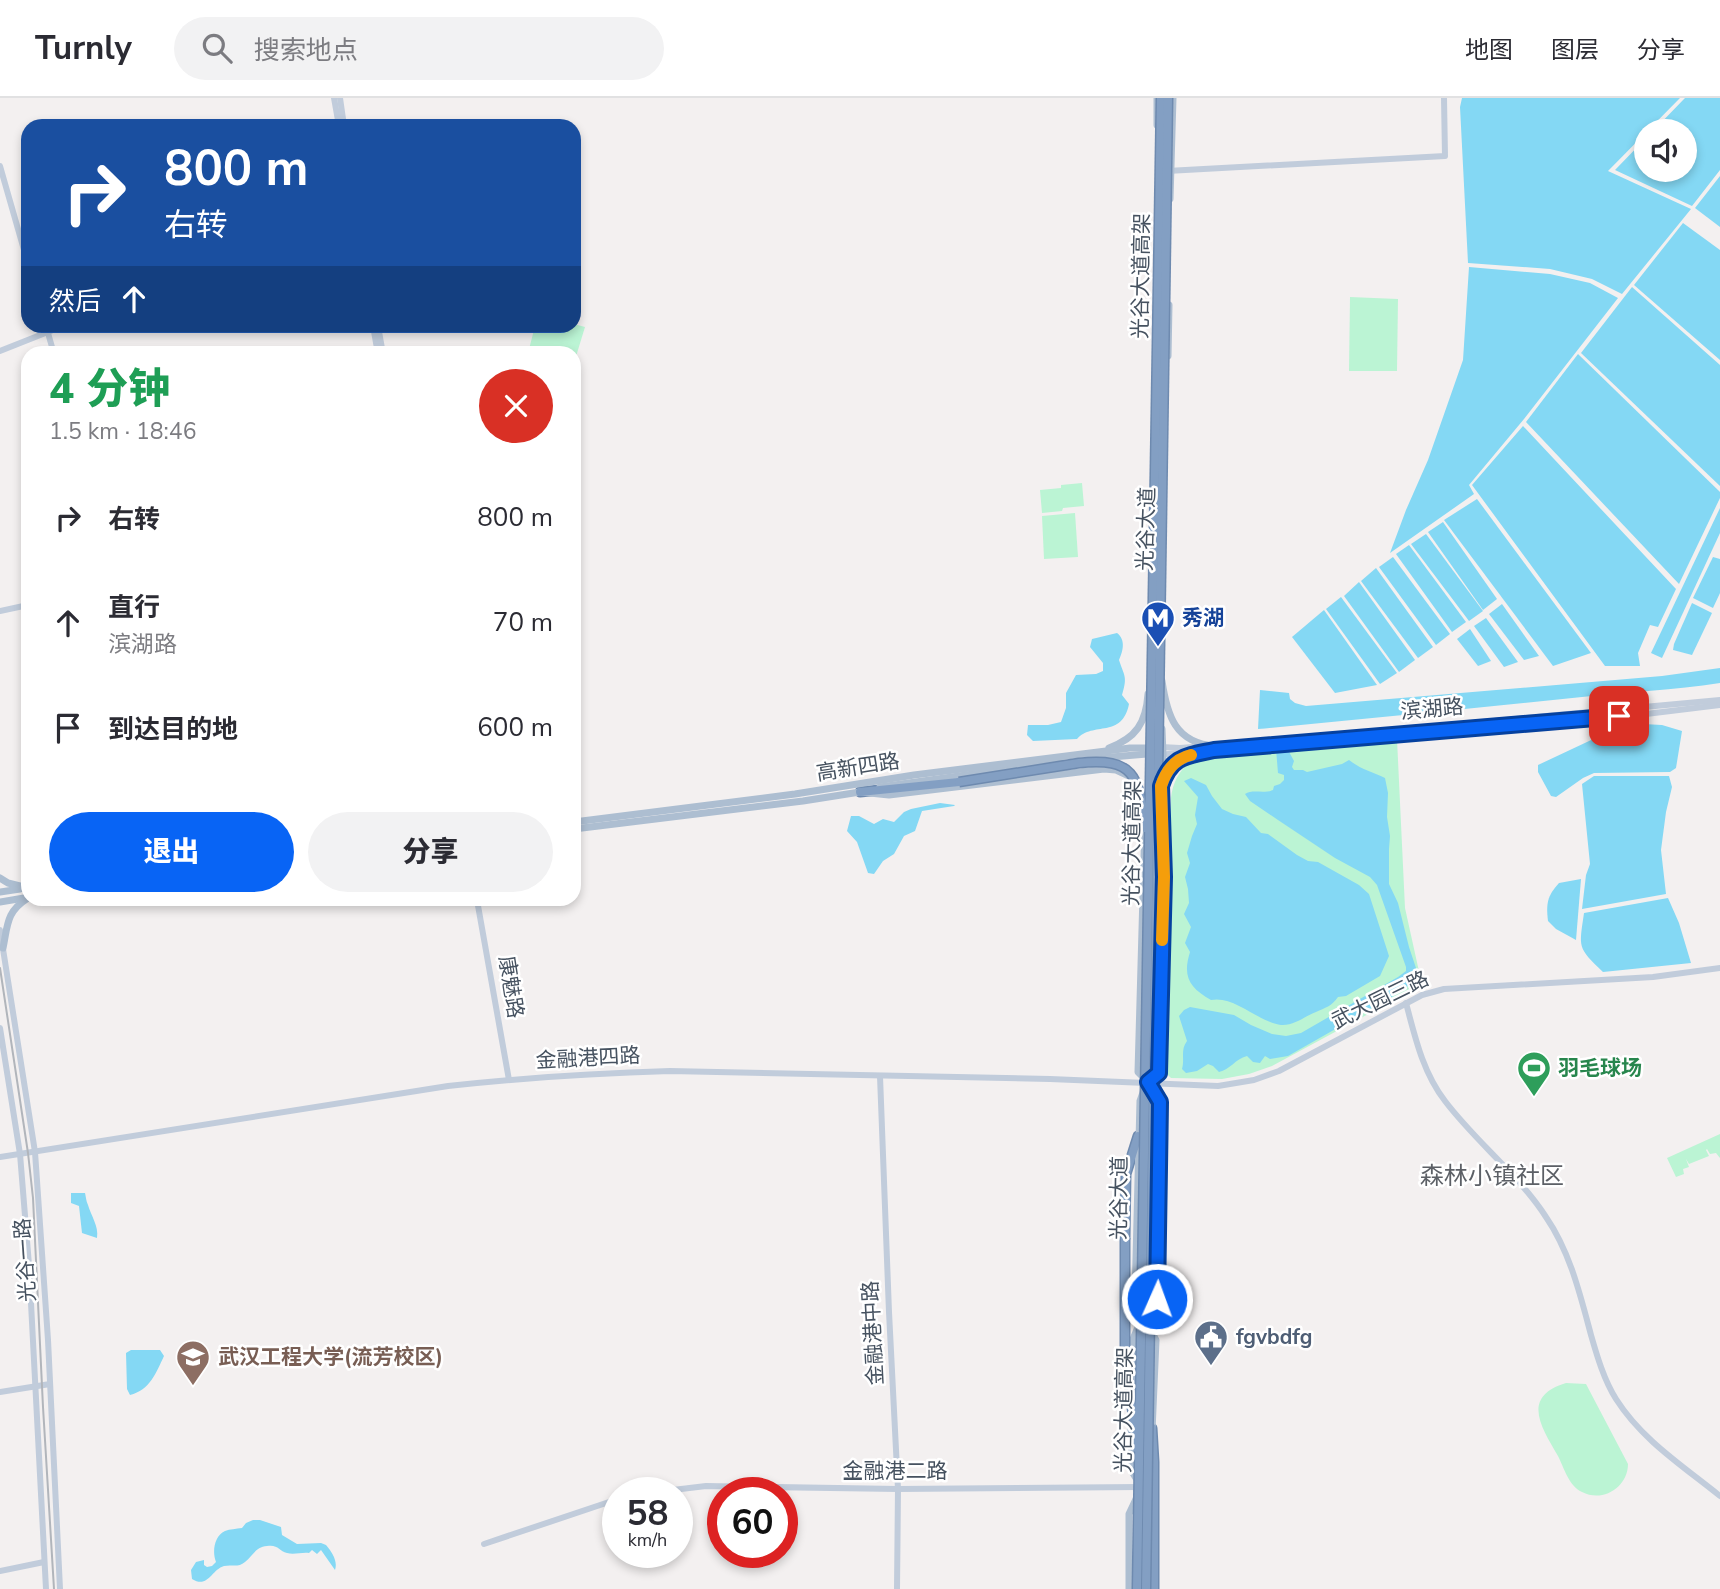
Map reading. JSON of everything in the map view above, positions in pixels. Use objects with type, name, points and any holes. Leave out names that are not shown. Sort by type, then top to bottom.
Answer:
[{"type":"highway","name":"光谷大道高架","points":[[1137,1589],[1159,98]]},
{"type":"highway","name":"光谷大道高架","points":[[1150,1589],[1170,98]]},
{"type":"highway","points":[[860,792],[959,782],[1087,762],[1118,764],[1127,769],[1139,787],[1146,827],[1149,874]]},
{"type":"highway","points":[[1138,1136],[1126,1174],[1125,1351],[1140,1466]]},
{"type":"highway","points":[[1150,1589],[1154,1493],[1152,1428]]},
{"type":"main road","name":"光谷大道","points":[[1150,1589],[1151,1513],[1142,1487],[1130,1470],[1133,1339],[1143,1315],[1157,1299],[1158,1257],[1160,1102],[1148,1082],[1138,1072],[1159,98]]},
{"type":"main road","name":"光谷大道","points":[[1129,1589],[1129,1514],[1150,1470],[1156,1340],[1135,1299],[1140,1101],[1148,1082],[1159,1073],[1164,877],[1161,678],[1172,170],[1170,98]]},
{"type":"main road","points":[[1161,678],[1164,698],[1173,724],[1194,741],[1214,748]]},
{"type":"main road","points":[[1098,752],[1127,740],[1136,732],[1146,711],[1148,694]]},
{"type":"main road","points":[[1161,786],[1172,764],[1184,756],[1214,748]]},
{"type":"main road","name":"高新四路","points":[[581,821],[1098,752],[1147,751]]},
{"type":"main road","name":"高新四路","points":[[581,828],[803,801],[898,783],[1147,751]]},
{"type":"main road","name":"高新四路","points":[[860,792],[889,795],[1104,769],[1116,770],[1126,774],[1140,790],[1145,818]]},
{"type":"main road","points":[[0,878],[21,886]]},
{"type":"main road","points":[[0,892],[21,889]]},
{"type":"main road","points":[[0,902],[21,898]]},
{"type":"main road","points":[[3,948],[11,912],[21,902]]},
{"type":"street","points":[[337,98],[341,119]]},
{"type":"street","points":[[1157,171],[1446,156],[1444,98]]},
{"type":"street","points":[[0,166],[21,240]]},
{"type":"street","points":[[0,179],[21,251]]},
{"type":"street","points":[[0,351],[37,333]]},
{"type":"street","points":[[0,611],[21,607]]},
{"type":"street","name":"滨湖路","points":[[1147,751],[1214,748],[1720,702]]},
{"type":"street","name":"康魅路","points":[[478,906],[509,1080]]},
{"type":"street","name":"光谷一路","points":[[0,930],[35,1152],[61,1589]]},
{"type":"street","name":"武大园三路","points":[[1148,1082],[1218,1086],[1254,1080],[1279,1071],[1422,995],[1444,989],[1653,977],[1720,968]]},
{"type":"street","points":[[1406,1003],[1422,1059],[1443,1100],[1532,1198],[1559,1237],[1570,1263],[1597,1356],[1615,1397],[1635,1425],[1654,1444],[1720,1496]]},
{"type":"street","name":"光谷一路","points":[[0,1028],[20,1154],[29,1265],[46,1589]]},
{"type":"street","name":"金融港四路","points":[[0,1157],[448,1086],[509,1080],[670,1071],[1148,1082]]},
{"type":"street","name":"金融港中路","points":[[880,1076],[898,1489],[897,1589]]},
{"type":"street","points":[[0,1392],[50,1384]]},
{"type":"street","name":"金融港二路","points":[[693,1488],[1142,1487]]},
{"type":"street","points":[[484,1544],[602,1504]]},
{"type":"street","points":[[0,1571],[44,1562]]},
{"type":"green space","points":[[1350,297],[1398,299],[1397,371],[1349,371]]},
{"type":"green space","points":[[581,326],[585,327],[579,346],[530,346],[533,333],[581,333]]},
{"type":"green space","points":[[1082,483],[1084,506],[1042,513],[1040,490]]},
{"type":"green space","points":[[1075,513],[1078,557],[1044,559],[1042,516]]},
{"type":"green space","points":[[1397,739],[1405,908],[1422,985],[1272,1066],[1222,1079],[1171,1078],[1166,1073],[1166,1062],[1171,798],[1180,773],[1200,756]]},
{"type":"green space","points":[[1720,1134],[1720,1158],[1716,1153],[1710,1154],[1707,1149],[1709,1156],[1689,1164],[1686,1159],[1689,1167],[1683,1169],[1684,1174],[1676,1177],[1667,1158]]},
{"type":"green space","points":[[1566,1383],[1586,1384],[1628,1464],[1624,1480],[1606,1494],[1590,1495],[1574,1486],[1541,1424],[1539,1405],[1543,1396]]},
{"type":"water","points":[[1462,98],[1680,98],[1659,119],[1634,119],[1634,145],[1608,171],[1691,209],[1622,294],[1592,279],[1550,269],[1468,263],[1460,107]]},
{"type":"water","points":[[1685,98],[1720,98],[1720,170],[1692,206],[1641,182],[1697,182],[1697,119],[1665,119]]},
{"type":"water","points":[[1634,150],[1634,179],[1615,170]]},
{"type":"water","points":[[1720,176],[1720,227],[1695,208]]},
{"type":"water","points":[[1683,223],[1720,250],[1720,360],[1634,285]]},
{"type":"water","points":[[1469,267],[1550,274],[1590,283],[1618,298],[1469,485],[1474,494],[1390,553],[1428,460],[1463,360]]},
{"type":"water","points":[[1632,287],[1720,365],[1720,486],[1581,353]]},
{"type":"water","points":[[1578,354],[1720,492],[1720,498],[1679,584],[1526,422]]},
{"type":"water","points":[[1523,426],[1676,589],[1658,627],[1650,625],[1638,653],[1640,666],[1605,666],[1472,485]]},
{"type":"water","points":[[1477,499],[1591,653],[1553,666],[1444,520]]},
{"type":"water","points":[[1720,508],[1720,533],[1662,658],[1651,653]]},
{"type":"water","points":[[1443,522],[1497,599],[1483,610],[1428,532]]},
{"type":"water","points":[[1426,534],[1483,611],[1469,621],[1411,544]]},
{"type":"water","points":[[1409,545],[1466,622],[1452,632],[1396,554]]},
{"type":"water","points":[[1393,557],[1450,634],[1436,645],[1379,567]]},
{"type":"water","points":[[1713,557],[1720,559],[1720,593],[1713,608],[1693,598]]},
{"type":"water","points":[[1376,568],[1433,647],[1418,658],[1361,581]]},
{"type":"water","points":[[1359,582],[1415,660],[1399,672],[1344,596]]},
{"type":"water","points":[[1341,597],[1397,673],[1380,684],[1326,609]]},
{"type":"water","points":[[1692,603],[1712,613],[1692,655],[1673,650]]},
{"type":"water","points":[[1502,604],[1539,656],[1524,660],[1489,614]]},
{"type":"water","points":[[1324,610],[1377,685],[1335,693],[1292,637]]},
{"type":"water","points":[[1486,618],[1518,662],[1504,667],[1474,626]]},
{"type":"water","points":[[1470,629],[1491,661],[1478,666],[1457,639]]},
{"type":"water","points":[[1117,633],[1123,642],[1119,660],[1125,680],[1122,695],[1129,704],[1120,722],[1091,731],[1077,739],[1033,741],[1027,735],[1028,725],[1061,722],[1066,708],[1066,693],[1076,675],[1103,671],[1103,663],[1090,647],[1092,639]]},
{"type":"water","points":[[1720,668],[1720,683],[1258,729],[1260,690],[1289,693],[1290,699],[1295,703],[1306,706],[1662,676]]},
{"type":"water","points":[[1662,725],[1682,731],[1676,768],[1670,772],[1594,773],[1556,797],[1551,796],[1538,772],[1538,765],[1621,726]]},
{"type":"water","points":[[1287,748],[1294,761],[1294,770],[1307,772],[1349,760],[1385,778],[1390,836],[1389,884],[1398,903],[1417,971],[1413,982],[1397,994],[1288,1056],[1270,1059],[1265,1056],[1260,1063],[1253,1062],[1247,1056],[1219,1072],[1208,1064],[1197,1071],[1186,1073],[1182,1069],[1187,1041],[1179,1016],[1190,1007],[1234,1015],[1272,1034],[1286,1036],[1301,1033],[1406,971],[1377,885],[1370,877],[1335,858],[1250,801],[1245,794],[1273,790],[1274,786],[1284,780],[1284,775],[1278,773],[1276,749]]},
{"type":"water","points":[[1594,776],[1669,776],[1672,787],[1661,850],[1666,894],[1582,909],[1590,864],[1582,784]]},
{"type":"water","points":[[1191,778],[1206,785],[1222,809],[1246,817],[1261,833],[1268,834],[1308,861],[1318,862],[1359,885],[1369,894],[1389,956],[1380,976],[1346,996],[1338,997],[1325,1008],[1286,1025],[1272,1023],[1228,1001],[1211,1000],[1193,986],[1187,968],[1190,952],[1185,943],[1191,927],[1184,914],[1189,903],[1185,877],[1190,863],[1187,853],[1197,824],[1195,815],[1198,797],[1184,781]]},
{"type":"water","points":[[940,803],[955,805],[922,811],[915,831],[904,836],[894,854],[883,861],[874,874],[868,873],[857,842],[847,831],[851,816],[859,816],[874,824],[883,819],[894,822],[911,809]]},
{"type":"water","points":[[1581,879],[1576,940],[1556,929],[1548,921],[1547,905],[1559,883]]},
{"type":"water","points":[[1668,898],[1691,963],[1603,972],[1584,952],[1581,933],[1584,913]]},
{"type":"water","points":[[71,1193],[85,1193],[96,1225],[97,1238],[82,1233],[79,1206],[71,1203]]},
{"type":"water","points":[[131,1350],[160,1350],[164,1356],[147,1385],[130,1395],[127,1389],[126,1353]]},
{"type":"water","points":[[253,1520],[281,1527],[282,1535],[297,1544],[326,1545],[335,1560],[335,1570],[321,1550],[317,1554],[312,1550],[309,1553],[290,1554],[271,1546],[260,1548],[242,1564],[220,1568],[202,1582],[192,1579],[191,1570],[196,1562],[204,1560],[207,1567],[216,1562],[215,1545],[221,1533],[242,1528]]},
{"type":"tram line","points":[[0,968],[33,1198],[54,1589]]},
{"type":"slow traffic","points":[[1162,940],[1164,877],[1161,786],[1172,764],[1191,755]]},
{"type":"place","name":"秀湖","points":[[1158,648]]},
{"type":"place","name":"羽毛球场","points":[[1534,1098]]},
{"type":"place","name":"fgvbdfg","points":[[1211,1367]]},
{"type":"place","name":"武汉工程大学(流芳校区)","points":[[193,1387]]},
{"type":"district","name":"森林小镇社区","points":[[1492,1176]]},
{"type":"route","points":[[1157,1299],[1160,1102],[1148,1082],[1159,1073],[1164,877],[1161,786],[1172,764],[1184,756],[1214,750],[1619,716]]}]
